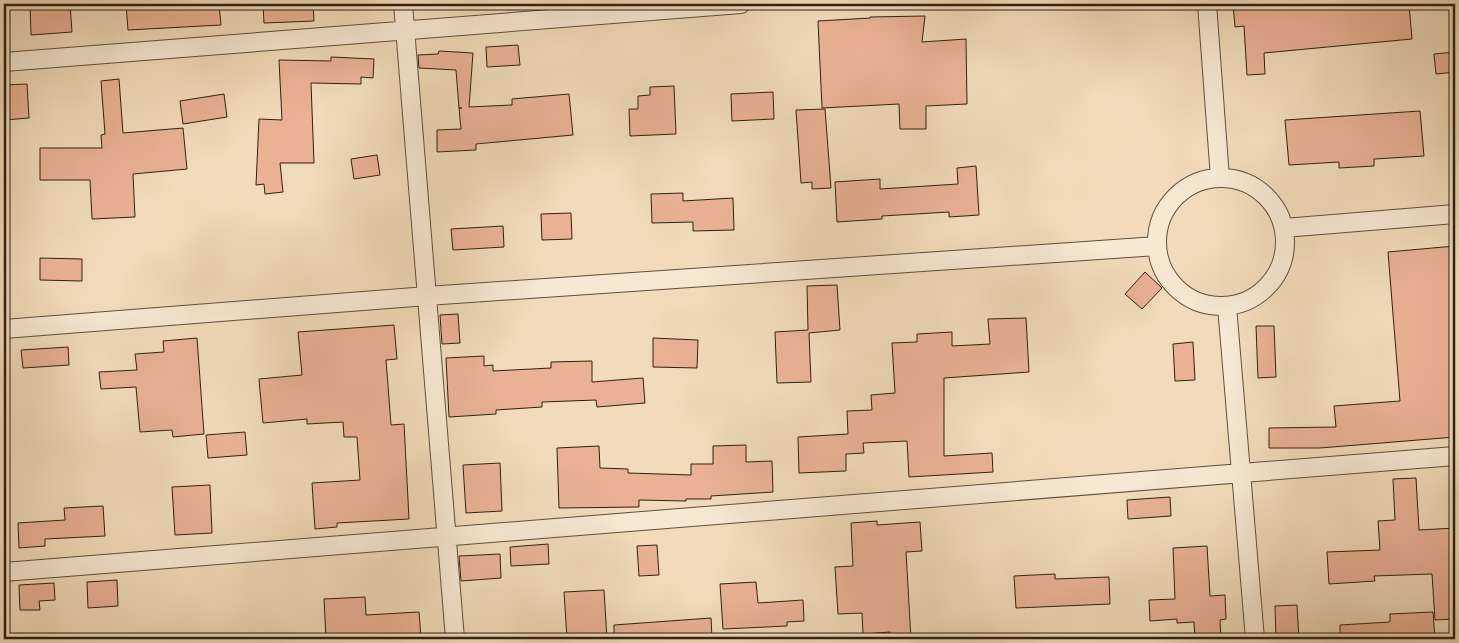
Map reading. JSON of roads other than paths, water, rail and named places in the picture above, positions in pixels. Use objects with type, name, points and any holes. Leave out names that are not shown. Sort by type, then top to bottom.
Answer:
[{"type":"street","points":[[403,4],[455,639]]},
{"type":"street","points":[[4,62],[741,4]]},
{"type":"street","points":[[1207,4],[1220,178]]},
{"type":"street","points":[[1220,178],[1242,182],[1262,193],[1272,204],[1284,228],[1285,246],[1282,260],[1268,286],[1244,302],[1227,306],[1200,302],[1186,296],[1174,286],[1159,260],[1157,246],[1158,229],[1164,213],[1174,198],[1195,184],[1220,178]]},
{"type":"street","points":[[1284,228],[1455,214]]},
{"type":"street","points":[[4,329],[427,296],[1157,246]]},
{"type":"street","points":[[1227,306],[1255,639]]},
{"type":"street","points":[[4,572],[1455,456]]}]
